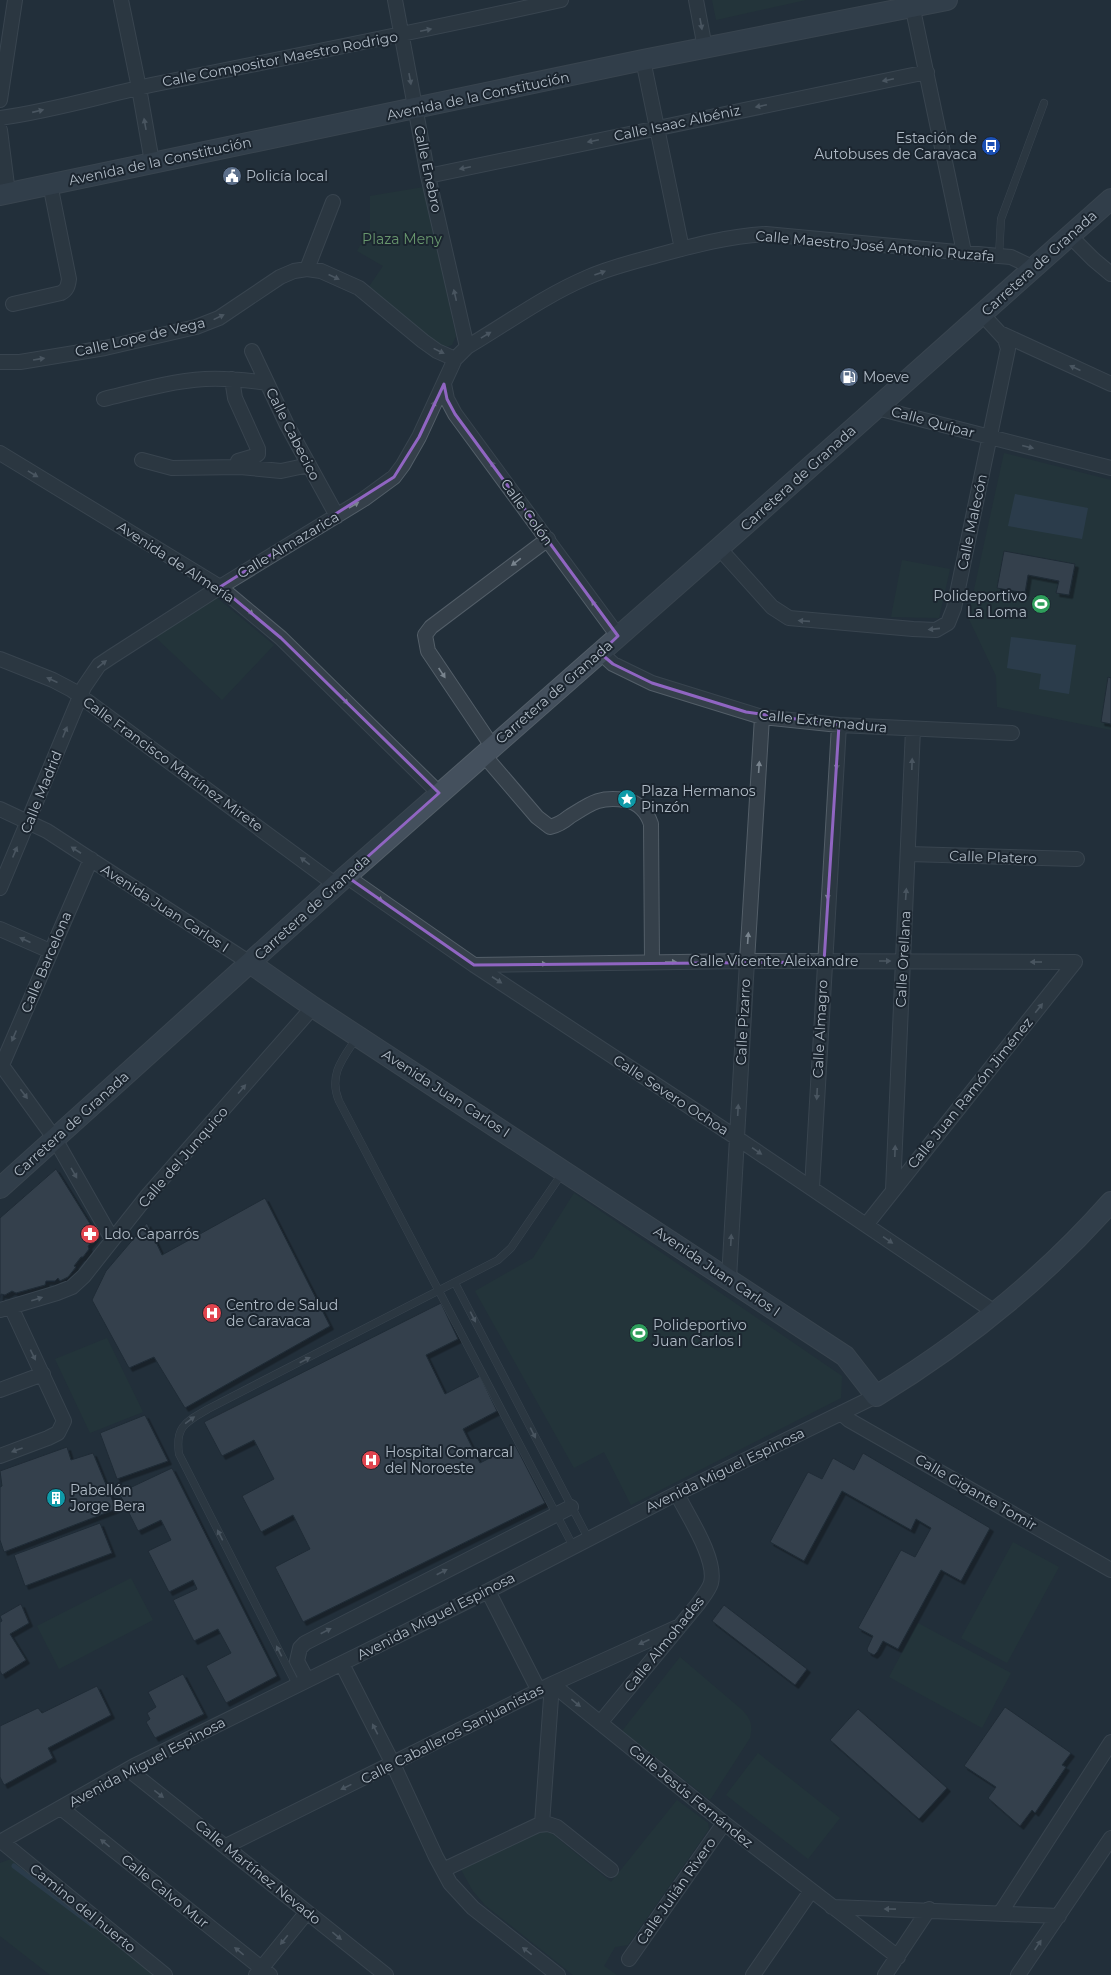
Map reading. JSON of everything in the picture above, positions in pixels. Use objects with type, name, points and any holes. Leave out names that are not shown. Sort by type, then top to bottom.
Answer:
[{"type":"street","points":[[0,100],[15,0]]},
{"type":"street","points":[[121,0],[152,162]]},
{"type":"street","name":"Calle Enebro","points":[[395,0],[428,176],[467,347]]},
{"type":"street","name":"Calle Compositor Maestro Rodrigo","points":[[0,118],[21,115],[139,88],[402,35],[561,0]]},
{"type":"street","points":[[696,0],[705,48]]},
{"type":"street","name":"Avenida de la Constitución","points":[[4,194],[912,4],[947,0]]},
{"type":"street","points":[[912,4],[964,252]]},
{"type":"street","points":[[643,60],[682,249]]},
{"type":"street","name":"Calle Isaac Albéniz","points":[[428,176],[657,127],[927,72]]},
{"type":"street","points":[[0,130],[4,194]]},
{"type":"street","points":[[13,304],[60,293],[66,291],[68,286],[69,279],[50,184]]},
{"type":"street","name":"Carretera de Granada","points":[[0,1188],[341,880],[719,548],[1111,199]]},
{"type":"street","points":[[307,268],[333,202]]},
{"type":"street","name":"Calle Maestro José Antonio Ruzafa","points":[[455,359],[467,347],[586,278],[626,264],[682,249],[744,235],[766,234],[1011,257],[1034,268]]},
{"type":"street","points":[[1070,236],[1093,259],[1111,274]]},
{"type":"street","name":"Calle Lope de Vega","points":[[0,362],[20,362],[105,348],[196,327],[219,318],[280,277],[294,271],[307,268],[321,270],[359,288],[422,341],[437,351],[455,359]]},
{"type":"street","name":"Calle Malecón","points":[[719,548],[772,607],[789,618],[936,630],[942,628],[948,623],[954,608],[1007,354],[1007,344],[1000,333],[982,314]]},
{"type":"street","points":[[1000,333],[1025,346],[1111,384]]},
{"type":"street","points":[[1007,354],[1014,347],[1025,346]]},
{"type":"street","name":"Calle Cabecico","points":[[252,350],[287,425],[337,516]]},
{"type":"street","name":"Calle Almazarica","points":[[80,695],[99,665],[220,587],[337,516],[394,477],[404,464],[419,437],[455,359]]},
{"type":"street","points":[[104,399],[162,384],[203,379],[232,379],[267,382]]},
{"type":"street","points":[[232,379],[235,398],[258,449],[258,454],[255,456],[238,461],[240,467]]},
{"type":"street","name":"Calle Colón","points":[[444,384],[447,399],[455,414],[618,636]]},
{"type":"street","name":"Calle Quípar","points":[[876,408],[1111,468]]},
{"type":"street","name":"Avenida de Almería","points":[[0,453],[220,587],[281,638],[439,793]]},
{"type":"street","points":[[142,460],[172,468],[240,467],[281,471],[309,465]]},
{"type":"street","points":[[548,539],[431,627],[427,631],[424,639],[431,656],[488,750],[537,817],[550,827],[557,826],[589,804],[601,799],[629,801],[644,810],[651,824],[652,962]]},
{"type":"street","name":"Calle Extremadura","points":[[600,652],[613,664],[652,683],[762,717],[839,725],[1012,733]]},
{"type":"street","name":"Calle Francisco Martínez Mirete","points":[[0,659],[53,680],[80,695],[341,880]]},
{"type":"street","name":"Calle Madrid","points":[[0,888],[80,695]]},
{"type":"street","name":"Calle Pizarro","points":[[730,1279],[762,717]]},
{"type":"street","name":"Calle Almagro","points":[[812,1188],[839,725]]},
{"type":"street","name":"Calle Orellana","points":[[893,1190],[902,961],[909,854],[913,729]]},
{"type":"street","name":"Avenida Juan Carlos I","points":[[0,810],[47,831],[91,859],[250,963],[313,1007],[730,1279],[845,1356],[876,1396]]},
{"type":"street","name":"Calle Platero","points":[[909,854],[1077,859]]},
{"type":"street","name":"Calle Barcelona","points":[[1,1064],[91,859]]},
{"type":"street","name":"Calle Severo Ochoa","points":[[341,880],[474,965],[737,1138],[996,1313]]},
{"type":"street","points":[[0,929],[50,951]]},
{"type":"street","name":"Calle Vicente Aleixandre","points":[[474,965],[747,961],[1075,962]]},
{"type":"street","name":"Calle Juan Ramón Jiménez","points":[[866,1225],[1075,962]]},
{"type":"street","name":"Calle del Junquico","points":[[5,1309],[72,1287],[84,1276],[112,1240],[313,1007]]},
{"type":"street","points":[[1,1064],[55,1139],[112,1240]]},
{"type":"street","points":[[876,1396],[932,1360],[996,1313],[1058,1257],[1111,1202]]},
{"type":"street","points":[[0,1456],[58,1433],[62,1428],[64,1421],[43,1374],[5,1309]]},
{"type":"street","points":[[0,1390],[43,1374]]},
{"type":"street","name":"Avenida Miguel Espinosa","points":[[1,1842],[129,1770],[488,1591],[588,1538],[876,1396]]},
{"type":"street","name":"Calle Gigante Tomir","points":[[841,1413],[849,1420],[1111,1570]]},
{"type":"street","name":"Calle Almohades","points":[[600,1723],[698,1604],[710,1584],[712,1573],[710,1560],[677,1494]]},
{"type":"street","points":[[302,1683],[297,1661],[300,1648],[304,1643],[571,1507]]},
{"type":"street","points":[[488,1591],[539,1691]]},
{"type":"street","name":"Calle Caballeros Sanjuanistas","points":[[226,1846],[552,1684],[680,1626]]},
{"type":"street","points":[[342,1664],[393,1764],[450,1883],[473,1908],[558,1975]]},
{"type":"street","points":[[542,1824],[552,1684]]},
{"type":"street","name":"Calle Jesús Fernández","points":[[552,1684],[724,1823],[898,1957]]},
{"type":"street","points":[[1001,1912],[1111,1742]]},
{"type":"street","name":"Calle Martínez Nevado","points":[[129,1770],[386,1975]]},
{"type":"street","name":"Calle Calvo Mur","points":[[61,1808],[262,1973]]},
{"type":"street","name":"Calle Julián Rivero","points":[[629,1959],[724,1823]]},
{"type":"street","points":[[443,1870],[542,1824],[556,1827],[612,1870]]},
{"type":"street","points":[[1018,1975],[1111,1838]]},
{"type":"street","name":"Camino del huerto","points":[[1,1842],[165,1975]]},
{"type":"street","points":[[753,1975],[811,1891]]},
{"type":"street","points":[[832,1907],[929,1909],[1058,1916]]},
{"type":"street","points":[[885,1975],[929,1909]]},
{"type":"street","points":[[262,1973],[307,1912]]},
{"type":"lane","points":[[998,256],[1001,219],[1044,103]]},
{"type":"lane","points":[[358,1036],[337,1070],[335,1076],[335,1090],[573,1546]]},
{"type":"lane","points":[[302,1683],[189,1476],[179,1454],[177,1440],[179,1432],[184,1425],[195,1417],[498,1260],[508,1251],[565,1170]]},
{"type":"lane","points":[[455,1283],[588,1538]]},
{"type":"highlighted area","points":[[444,384],[447,399],[455,414],[618,636],[600,653],[613,664],[652,683],[746,712],[839,725],[824,962],[474,965],[346,876],[439,793],[281,638],[220,587],[394,477],[419,437]]},
{"type":"green space","points":[[712,0],[806,0],[716,20]]},
{"type":"green space","name":"Plaza Meny","points":[[424,187],[456,336],[452,345],[443,348],[368,288],[383,266],[357,251],[370,229],[370,196]]},
{"type":"green space","name":"Polideportivo La Loma","points":[[1004,453],[1111,480],[1111,730],[997,707],[996,676],[968,617]]},
{"type":"green space","points":[[902,560],[950,569],[939,618],[891,617]]},
{"type":"green space","points":[[216,597],[274,645],[222,700],[153,635]]},
{"type":"green space","name":"Polideportivo Juan Carlos I","points":[[574,1193],[842,1376],[841,1398],[631,1505],[604,1452],[574,1468],[475,1291],[533,1258]]},
{"type":"green space","points":[[107,1338],[143,1412],[90,1433],[55,1359]]},
{"type":"green space","points":[[1013,1542],[1059,1567],[1007,1663],[961,1638]]},
{"type":"green space","points":[[131,1578],[153,1620],[59,1669],[37,1626]]},
{"type":"green space","points":[[918,1623],[1011,1673],[982,1728],[889,1677]]},
{"type":"green space","points":[[680,1657],[741,1709],[749,1719],[751,1725],[750,1738],[710,1800],[622,1731]]},
{"type":"green space","points":[[758,1753],[840,1818],[808,1859],[726,1795]]},
{"type":"green space","points":[[677,1800],[708,1823],[709,1829],[628,1945],[615,1947],[604,1966],[617,1975],[573,1975],[485,1905],[473,1891],[460,1868],[543,1830],[550,1832],[611,1882]]},
{"type":"green space","points":[[19,1856],[165,1975],[50,1975],[0,1936],[0,1863]]},
{"type":"water","points":[[1015,494],[1088,508],[1082,539],[1008,526]]},
{"type":"water","points":[[1011,637],[1076,645],[1069,694],[1039,689],[1041,674],[1007,668]]},
{"type":"building","points":[[1004,551],[1075,564],[1069,595],[1056,593],[1059,581],[1028,575],[1025,593],[997,588]]},
{"type":"building","points":[[1108,677],[1111,678],[1111,724],[1101,722]]},
{"type":"building","points":[[56,1169],[97,1235],[88,1246],[89,1249],[74,1266],[76,1267],[68,1277],[60,1281],[58,1278],[55,1281],[46,1281],[45,1285],[16,1293],[12,1291],[5,1295],[1,1294],[0,1298],[0,1218]]},
{"type":"building","name":"Centro de Salud de Caravaca","points":[[265,1198],[330,1326],[185,1408],[154,1357],[129,1368],[92,1300],[106,1271],[147,1223],[162,1255]]},
{"type":"building","name":"Hospital Comarcal del Noroeste","points":[[441,1303],[458,1339],[426,1355],[445,1394],[480,1376],[497,1411],[463,1429],[480,1463],[515,1445],[545,1503],[303,1622],[275,1567],[310,1549],[293,1515],[261,1532],[242,1496],[274,1479],[254,1440],[222,1456],[204,1422]]},
{"type":"building","points":[[145,1415],[168,1461],[117,1479],[100,1433]]},
{"type":"building","name":"Pabellón Jorge Bera","points":[[67,1447],[71,1460],[93,1453],[116,1509],[4,1552],[0,1540],[0,1487],[2,1486],[0,1471]]},
{"type":"building","points":[[863,1453],[990,1528],[961,1581],[941,1570],[898,1649],[883,1641],[874,1655],[868,1652],[867,1649],[873,1636],[858,1628],[901,1550],[915,1557],[931,1528],[916,1519],[911,1530],[842,1491],[804,1561],[770,1542],[808,1472],[822,1479],[833,1458],[854,1470]]},
{"type":"building","points":[[172,1468],[277,1676],[226,1703],[206,1666],[231,1653],[218,1629],[194,1641],[173,1600],[197,1589],[193,1580],[169,1592],[148,1551],[171,1540],[161,1520],[138,1531],[119,1493]]},
{"type":"building","points":[[100,1523],[112,1553],[25,1586],[14,1555]]},
{"type":"building","points":[[21,1604],[29,1623],[10,1634],[26,1660],[2,1675],[0,1671],[0,1622],[2,1621],[0,1616]]},
{"type":"building","points":[[724,1605],[807,1669],[795,1685],[712,1621]]},
{"type":"building","points":[[183,1674],[204,1714],[155,1738],[146,1722],[150,1719],[147,1713],[156,1707],[148,1692]]},
{"type":"building","points":[[97,1686],[111,1715],[48,1748],[53,1758],[4,1785],[0,1777],[0,1726],[38,1708],[42,1713]]},
{"type":"building","points":[[1005,1707],[1071,1753],[1062,1765],[1066,1767],[1035,1813],[1032,1810],[1020,1826],[988,1798],[996,1787],[964,1766]]},
{"type":"building","points":[[858,1709],[947,1788],[919,1819],[830,1740]]},
{"type":"waterway","points":[[14,1866],[94,1926]]},
{"type":"place","name":"Estación de Autobuses de Caravaca","points":[[991,146]]},
{"type":"place","name":"Policía local","points":[[232,176]]},
{"type":"place","name":"Moeve","points":[[849,377]]},
{"type":"place","name":"Polideportivo La Loma","points":[[1041,604]]},
{"type":"place","name":"Plaza Hermanos Pinzón","points":[[627,799]]},
{"type":"place","name":"Ldo. Caparrós","points":[[90,1234]]},
{"type":"place","name":"Centro de Salud de Caravaca","points":[[212,1313]]},
{"type":"place","name":"Polideportivo Juan Carlos I","points":[[639,1333]]},
{"type":"place","name":"Hospital Comarcal del Noroeste","points":[[371,1460]]},
{"type":"place","name":"Pabellón Jorge Bera","points":[[56,1498]]}]
